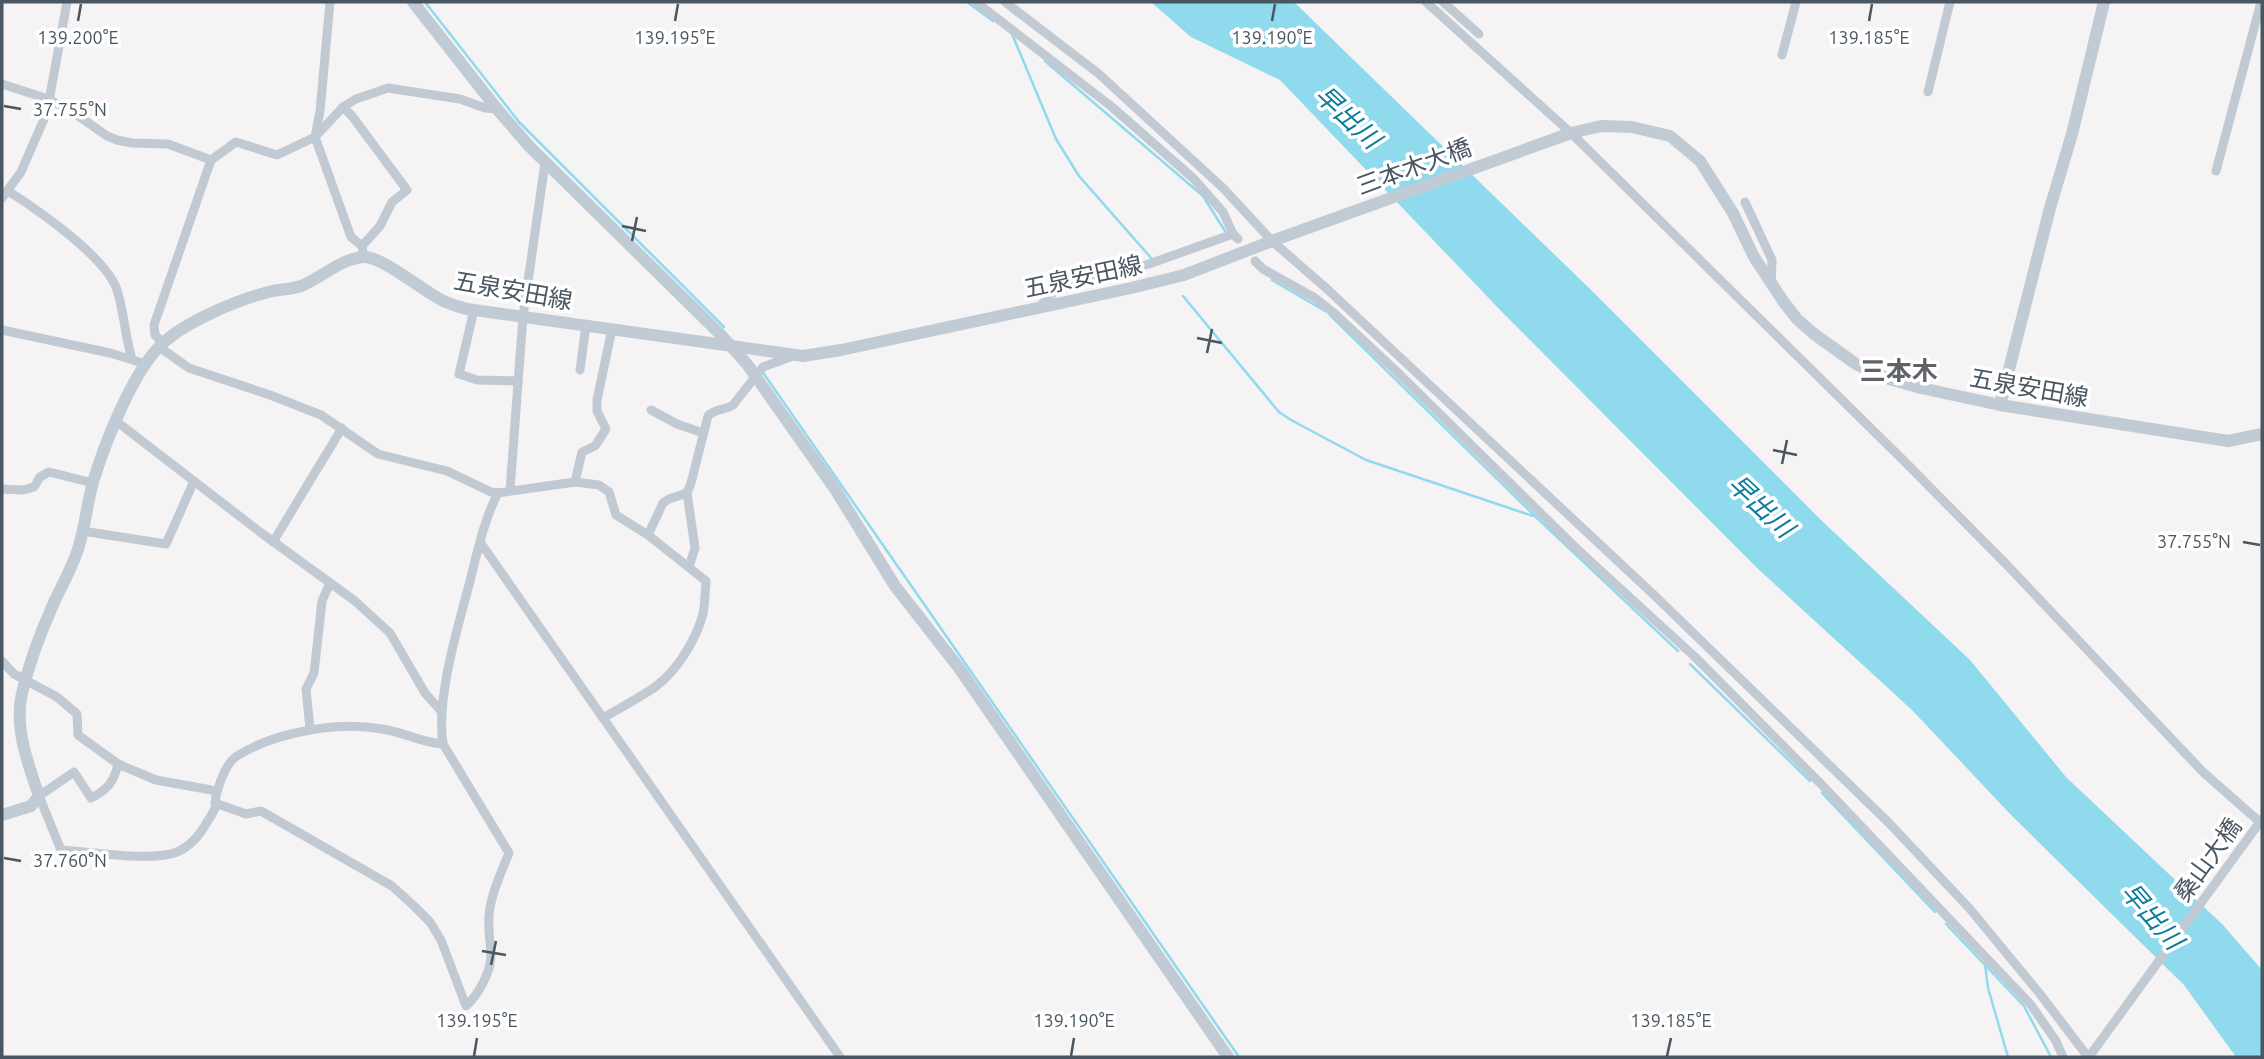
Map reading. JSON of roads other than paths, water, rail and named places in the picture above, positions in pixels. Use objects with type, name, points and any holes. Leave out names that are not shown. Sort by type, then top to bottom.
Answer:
[{"type":"main road","points":[[413,2],[497,109],[545,163],[732,346],[835,489],[895,586],[959,668],[1228,1057]]},
{"type":"main road","points":[[2000,405],[2050,208],[2073,134],[2104,2]]},
{"type":"main road","name":"五泉安田線","points":[[1569,134],[1601,126],[1632,127],[1670,136],[1700,160],[1771,286],[1797,319],[1849,360],[1889,379],[2000,405],[2228,441],[2262,434]]},
{"type":"main road","name":"三本木大橋","points":[[1274,240],[1569,134]]},
{"type":"main road","name":"五泉安田線","points":[[363,251],[451,305],[797,355],[874,344],[1131,288],[1184,275],[1274,240]]},
{"type":"main road","points":[[2,815],[31,806],[39,796],[27,762],[21,729],[22,693],[51,609],[79,548],[93,483],[116,421],[146,364],[161,345],[179,331],[265,292],[301,286],[363,251]]},
{"type":"street","points":[[67,2],[47,112],[21,172],[5,195],[81,245],[104,270],[116,288],[132,359]]},
{"type":"street","points":[[330,2],[315,137],[351,237],[363,251],[392,202],[407,190],[343,107]]},
{"type":"street","points":[[976,2],[1112,107],[1193,178],[1223,212],[1235,237],[1057,289],[1039,307]]},
{"type":"street","points":[[1005,2],[1100,74],[1223,188],[1274,240],[1595,539],[1889,823],[1970,909],[2090,1055]]},
{"type":"street","points":[[1426,2],[1569,134],[1969,526],[2203,772],[2262,821]]},
{"type":"street","points":[[1444,2],[1479,34]]},
{"type":"street","points":[[1782,55],[1796,2]]},
{"type":"street","points":[[1927,92],[1950,2]]},
{"type":"street","points":[[2216,171],[2261,2]]},
{"type":"street","points":[[2,84],[48,99],[117,140],[167,144],[211,160]]},
{"type":"street","points":[[497,109],[485,108],[460,99],[388,88],[356,99],[343,107],[315,137],[277,155],[236,142],[211,160],[154,326],[155,335],[161,345],[189,368],[321,415],[378,454],[447,471],[491,492],[575,482],[599,485],[609,492],[616,515],[706,581],[704,610],[692,640],[673,668],[656,686],[603,718]]},
{"type":"street","points":[[510,490],[523,316],[545,163]]},
{"type":"street","points":[[1745,201],[1772,260],[1771,286]]},
{"type":"street","points":[[1255,261],[1334,313],[1576,548],[1696,659],[1820,783],[2031,1005],[2056,1041],[2063,1057]]},
{"type":"street","points":[[474,310],[459,373],[477,380],[518,381]]},
{"type":"street","points":[[580,370],[586,325]]},
{"type":"street","points":[[575,482],[583,452],[595,446],[606,429],[597,411],[597,400],[612,329]]},
{"type":"street","points":[[2,330],[146,364]]},
{"type":"street","points":[[689,567],[695,548],[687,493],[710,413],[726,410],[733,405],[763,367],[797,355]]},
{"type":"street","points":[[651,410],[677,424],[703,433]]},
{"type":"street","points":[[116,421],[355,601],[390,633],[425,693],[442,712]]},
{"type":"street","points":[[273,541],[342,428]]},
{"type":"street","points":[[2,500],[3,489],[23,490],[34,487],[40,477],[49,472],[93,483]]},
{"type":"street","points":[[82,531],[166,544],[194,481]]},
{"type":"street","points":[[215,803],[246,814],[261,811],[392,886],[430,922],[442,940],[466,1006],[474,999],[491,958],[489,917],[493,894],[509,853],[443,744],[441,730],[442,712],[460,622],[480,541],[490,508],[498,493]]},
{"type":"street","points":[[648,536],[663,503],[687,493]]},
{"type":"street","points":[[480,541],[840,1057]]},
{"type":"street","points":[[310,729],[306,689],[314,673],[322,601],[330,583]]},
{"type":"street","points":[[2,661],[14,674],[57,697],[77,715],[78,736],[118,764],[156,780],[217,791]]},
{"type":"street","points":[[118,764],[115,779],[103,792],[91,798],[74,772],[39,796],[61,850],[160,856],[179,851],[201,833],[215,809],[217,791],[234,757],[254,747],[310,729],[345,725],[383,729],[424,743],[443,744]]},
{"type":"street","name":"桑山大橋","points":[[2090,1055],[2262,821]]},
{"type":"water","name":"早出川","points":[[1151,2],[1294,2],[1588,287],[1822,521],[1970,660],[2066,777],[2223,925],[2262,970],[2262,1057],[2236,1057],[2184,985],[2012,816],[1912,710],[1757,568],[1503,313],[1280,80],[1191,37]]},
{"type":"waterway","points":[[425,2],[519,122],[724,327]]},
{"type":"waterway","points":[[967,2],[993,21]]},
{"type":"waterway","points":[[1012,34],[1056,139],[1079,176],[1152,259]]},
{"type":"waterway","points":[[1045,61],[1203,196],[1225,231]]},
{"type":"waterway","points":[[1272,280],[1325,311]]},
{"type":"waterway","points":[[1183,296],[1279,412],[1291,420],[1366,460],[1533,516]]},
{"type":"waterway","points":[[1330,315],[1536,517],[1678,651]]},
{"type":"waterway","points":[[764,374],[1239,1057]]},
{"type":"waterway","points":[[1690,664],[1810,781]]},
{"type":"waterway","points":[[1822,793],[1935,912]]},
{"type":"waterway","points":[[1946,924],[2024,1006],[2051,1057]]},
{"type":"waterway","points":[[1985,964],[1988,988],[2008,1057]]},
{"type":"district","name":"三本木","points":[[1899,371]]}]
